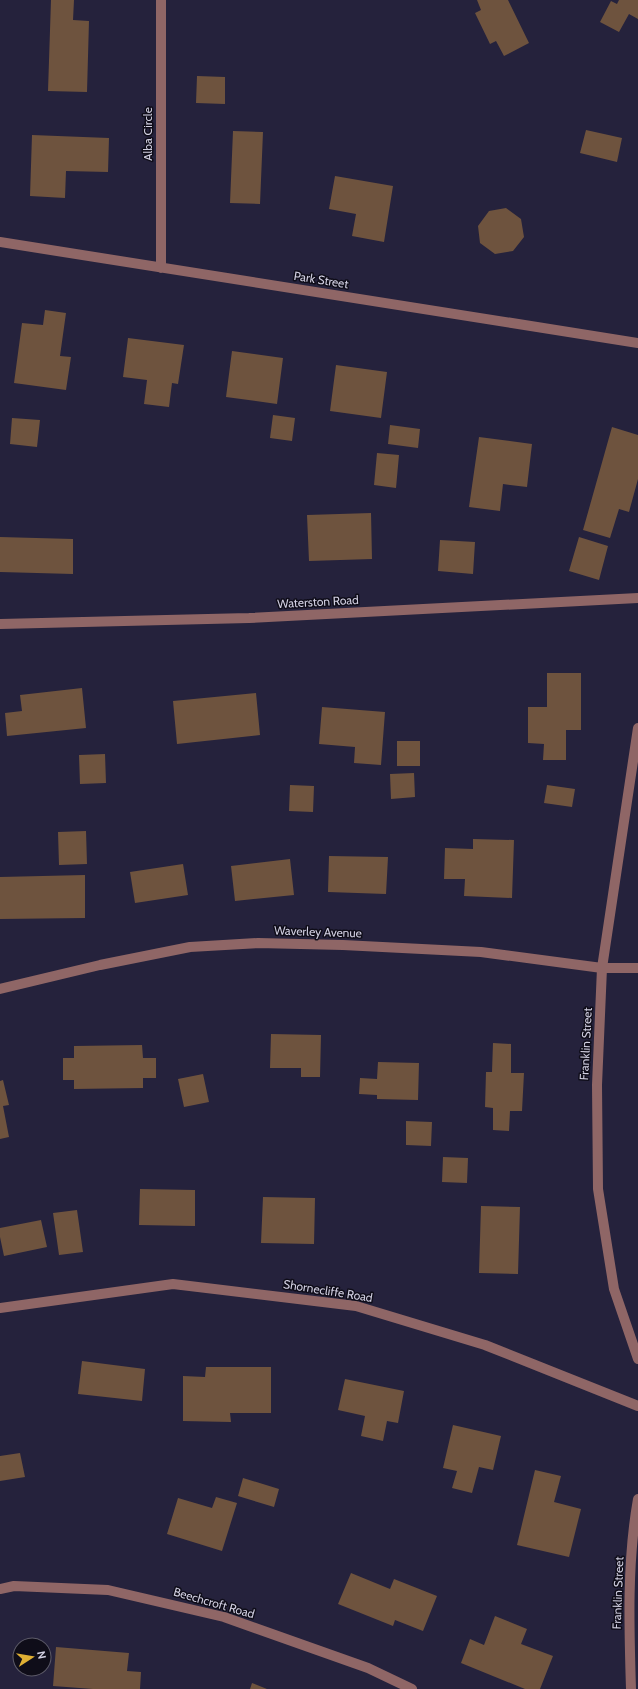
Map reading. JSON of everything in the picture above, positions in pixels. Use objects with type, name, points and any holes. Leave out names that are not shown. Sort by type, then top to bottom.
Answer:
[{"type":"street","name":"Alba Circle","points":[[161,0],[161,268]]},
{"type":"street","name":"Park Street","points":[[0,242],[638,344]]},
{"type":"street","name":"Waterston Road","points":[[0,624],[249,618],[638,598]]},
{"type":"street","name":"Franklin Street","points":[[638,728],[602,968],[597,1085],[598,1189],[614,1289],[638,1359]]},
{"type":"street","name":"Waverley Avenue","points":[[0,989],[190,947],[258,943],[342,945],[481,952],[602,968],[638,968]]},
{"type":"street","name":"Shornecliffe Road","points":[[0,1308],[173,1284],[356,1306],[485,1345],[638,1406]]},
{"type":"street","name":"Franklin Street","points":[[631,1689],[629,1615],[633,1526],[638,1498]]},
{"type":"street","name":"Beechcroft Road","points":[[0,1589],[14,1586],[108,1590],[224,1617],[368,1668],[412,1689]]},
{"type":"building","points":[[51,0],[74,0],[73,20],[89,21],[87,92],[48,91]]},
{"type":"building","points":[[477,0],[508,0],[529,43],[504,56],[496,41],[490,44],[475,13],[481,10]]},
{"type":"building","points":[[619,0],[638,0],[638,19],[629,14],[619,32],[600,22],[611,1],[617,4]]},
{"type":"building","points":[[197,76],[225,77],[225,104],[196,103]]},
{"type":"building","points":[[586,130],[622,138],[617,162],[580,153]]},
{"type":"building","points":[[233,131],[263,132],[260,204],[230,203]]},
{"type":"building","points":[[32,135],[109,138],[108,172],[66,171],[65,198],[30,196]]},
{"type":"building","points":[[335,176],[393,186],[384,242],[352,236],[356,214],[329,209]]},
{"type":"building","points":[[506,208],[521,219],[524,237],[513,251],[495,254],[480,243],[478,226],[489,211]]},
{"type":"building","points":[[45,310],[66,313],[60,356],[71,357],[66,390],[14,383],[22,323],[43,325]]},
{"type":"building","points":[[128,338],[184,345],[178,384],[172,383],[169,407],[144,404],[147,380],[123,377]]},
{"type":"building","points":[[232,351],[283,358],[277,404],[226,397]]},
{"type":"building","points":[[336,365],[387,372],[381,418],[330,411]]},
{"type":"building","points":[[273,415],[295,418],[292,441],[270,438]]},
{"type":"building","points":[[12,418],[40,420],[37,447],[10,444]]},
{"type":"building","points":[[390,425],[420,429],[418,448],[388,444]]},
{"type":"building","points":[[612,427],[638,435],[638,479],[629,512],[619,509],[610,538],[583,530]]},
{"type":"building","points":[[479,437],[532,444],[527,487],[503,484],[500,511],[469,507]]},
{"type":"building","points":[[377,453],[399,455],[396,488],[374,485]]},
{"type":"building","points":[[371,513],[372,559],[309,561],[307,515]]},
{"type":"building","points":[[0,537],[73,539],[73,574],[0,572]]},
{"type":"building","points":[[579,537],[608,546],[599,580],[569,571]]},
{"type":"building","points":[[440,540],[475,542],[473,574],[438,571]]},
{"type":"building","points":[[547,673],[581,673],[581,730],[566,730],[566,760],[543,760],[544,744],[528,743],[528,707],[547,707]]},
{"type":"building","points":[[82,688],[86,728],[7,736],[5,713],[22,711],[20,695]]},
{"type":"building","points":[[256,693],[260,735],[177,744],[173,701]]},
{"type":"building","points":[[322,707],[385,712],[381,765],[354,763],[355,747],[319,744]]},
{"type":"building","points":[[397,741],[420,741],[420,766],[397,766]]},
{"type":"building","points":[[105,754],[106,783],[80,784],[79,755]]},
{"type":"building","points":[[414,773],[415,797],[391,799],[390,774]]},
{"type":"building","points":[[290,785],[314,786],[313,812],[289,811]]},
{"type":"building","points":[[547,785],[575,789],[572,807],[544,803]]},
{"type":"building","points":[[86,831],[87,864],[59,865],[58,832]]},
{"type":"building","points":[[473,839],[514,840],[512,898],[464,896],[465,879],[444,879],[445,848],[473,849]]},
{"type":"building","points":[[329,856],[388,857],[386,894],[328,892]]},
{"type":"building","points":[[290,859],[294,895],[235,901],[231,866]]},
{"type":"building","points":[[183,864],[188,895],[135,903],[130,872]]},
{"type":"building","points":[[85,875],[85,918],[0,919],[0,877]]},
{"type":"building","points":[[271,1034],[321,1035],[320,1077],[301,1077],[301,1068],[270,1068]]},
{"type":"building","points":[[493,1043],[511,1044],[511,1073],[524,1073],[522,1111],[510,1111],[509,1131],[493,1130],[493,1108],[485,1107],[486,1072],[492,1072]]},
{"type":"building","points":[[142,1045],[143,1058],[156,1058],[156,1078],[143,1078],[143,1088],[74,1089],[74,1080],[63,1080],[63,1058],[74,1058],[74,1046]]},
{"type":"building","points":[[378,1062],[419,1063],[418,1100],[377,1099],[377,1095],[359,1094],[360,1078],[377,1079]]},
{"type":"building","points":[[203,1074],[209,1102],[184,1107],[178,1079]]},
{"type":"building","points":[[3,1080],[9,1105],[3,1106],[9,1137],[0,1139],[0,1081]]},
{"type":"building","points":[[406,1121],[432,1122],[431,1146],[406,1145]]},
{"type":"building","points":[[443,1157],[468,1158],[467,1183],[442,1182]]},
{"type":"building","points":[[140,1189],[195,1190],[195,1226],[139,1225]]},
{"type":"building","points":[[263,1197],[315,1198],[314,1244],[261,1243]]},
{"type":"building","points":[[481,1206],[520,1207],[518,1274],[479,1273]]},
{"type":"building","points":[[77,1210],[83,1252],[59,1255],[53,1213]]},
{"type":"building","points":[[41,1220],[47,1247],[4,1256],[0,1237],[0,1228]]},
{"type":"building","points":[[82,1361],[145,1369],[142,1401],[78,1394]]},
{"type":"building","points":[[206,1367],[271,1367],[271,1413],[230,1413],[231,1422],[183,1421],[183,1376],[205,1377]]},
{"type":"building","points":[[345,1379],[404,1391],[398,1423],[387,1421],[383,1441],[361,1436],[365,1416],[338,1410]]},
{"type":"building","points":[[453,1425],[501,1436],[493,1470],[479,1467],[472,1493],[452,1488],[457,1471],[443,1468]]},
{"type":"building","points":[[20,1453],[25,1477],[0,1481],[0,1456]]},
{"type":"building","points":[[535,1470],[561,1476],[554,1502],[581,1509],[569,1557],[517,1545]]},
{"type":"building","points":[[243,1478],[279,1489],[274,1507],[238,1496]]},
{"type":"building","points":[[216,1497],[237,1503],[222,1551],[167,1534],[178,1498],[212,1508]]},
{"type":"building","points":[[351,1573],[390,1589],[394,1579],[437,1596],[423,1631],[395,1620],[393,1626],[338,1604]]},
{"type":"building","points":[[495,1616],[527,1629],[521,1644],[553,1656],[540,1689],[525,1689],[461,1663],[470,1639],[484,1645]]},
{"type":"building","points":[[56,1647],[129,1653],[127,1671],[141,1672],[140,1689],[93,1689],[53,1686]]},
{"type":"building","points":[[252,1683],[267,1689],[250,1689]]}]
